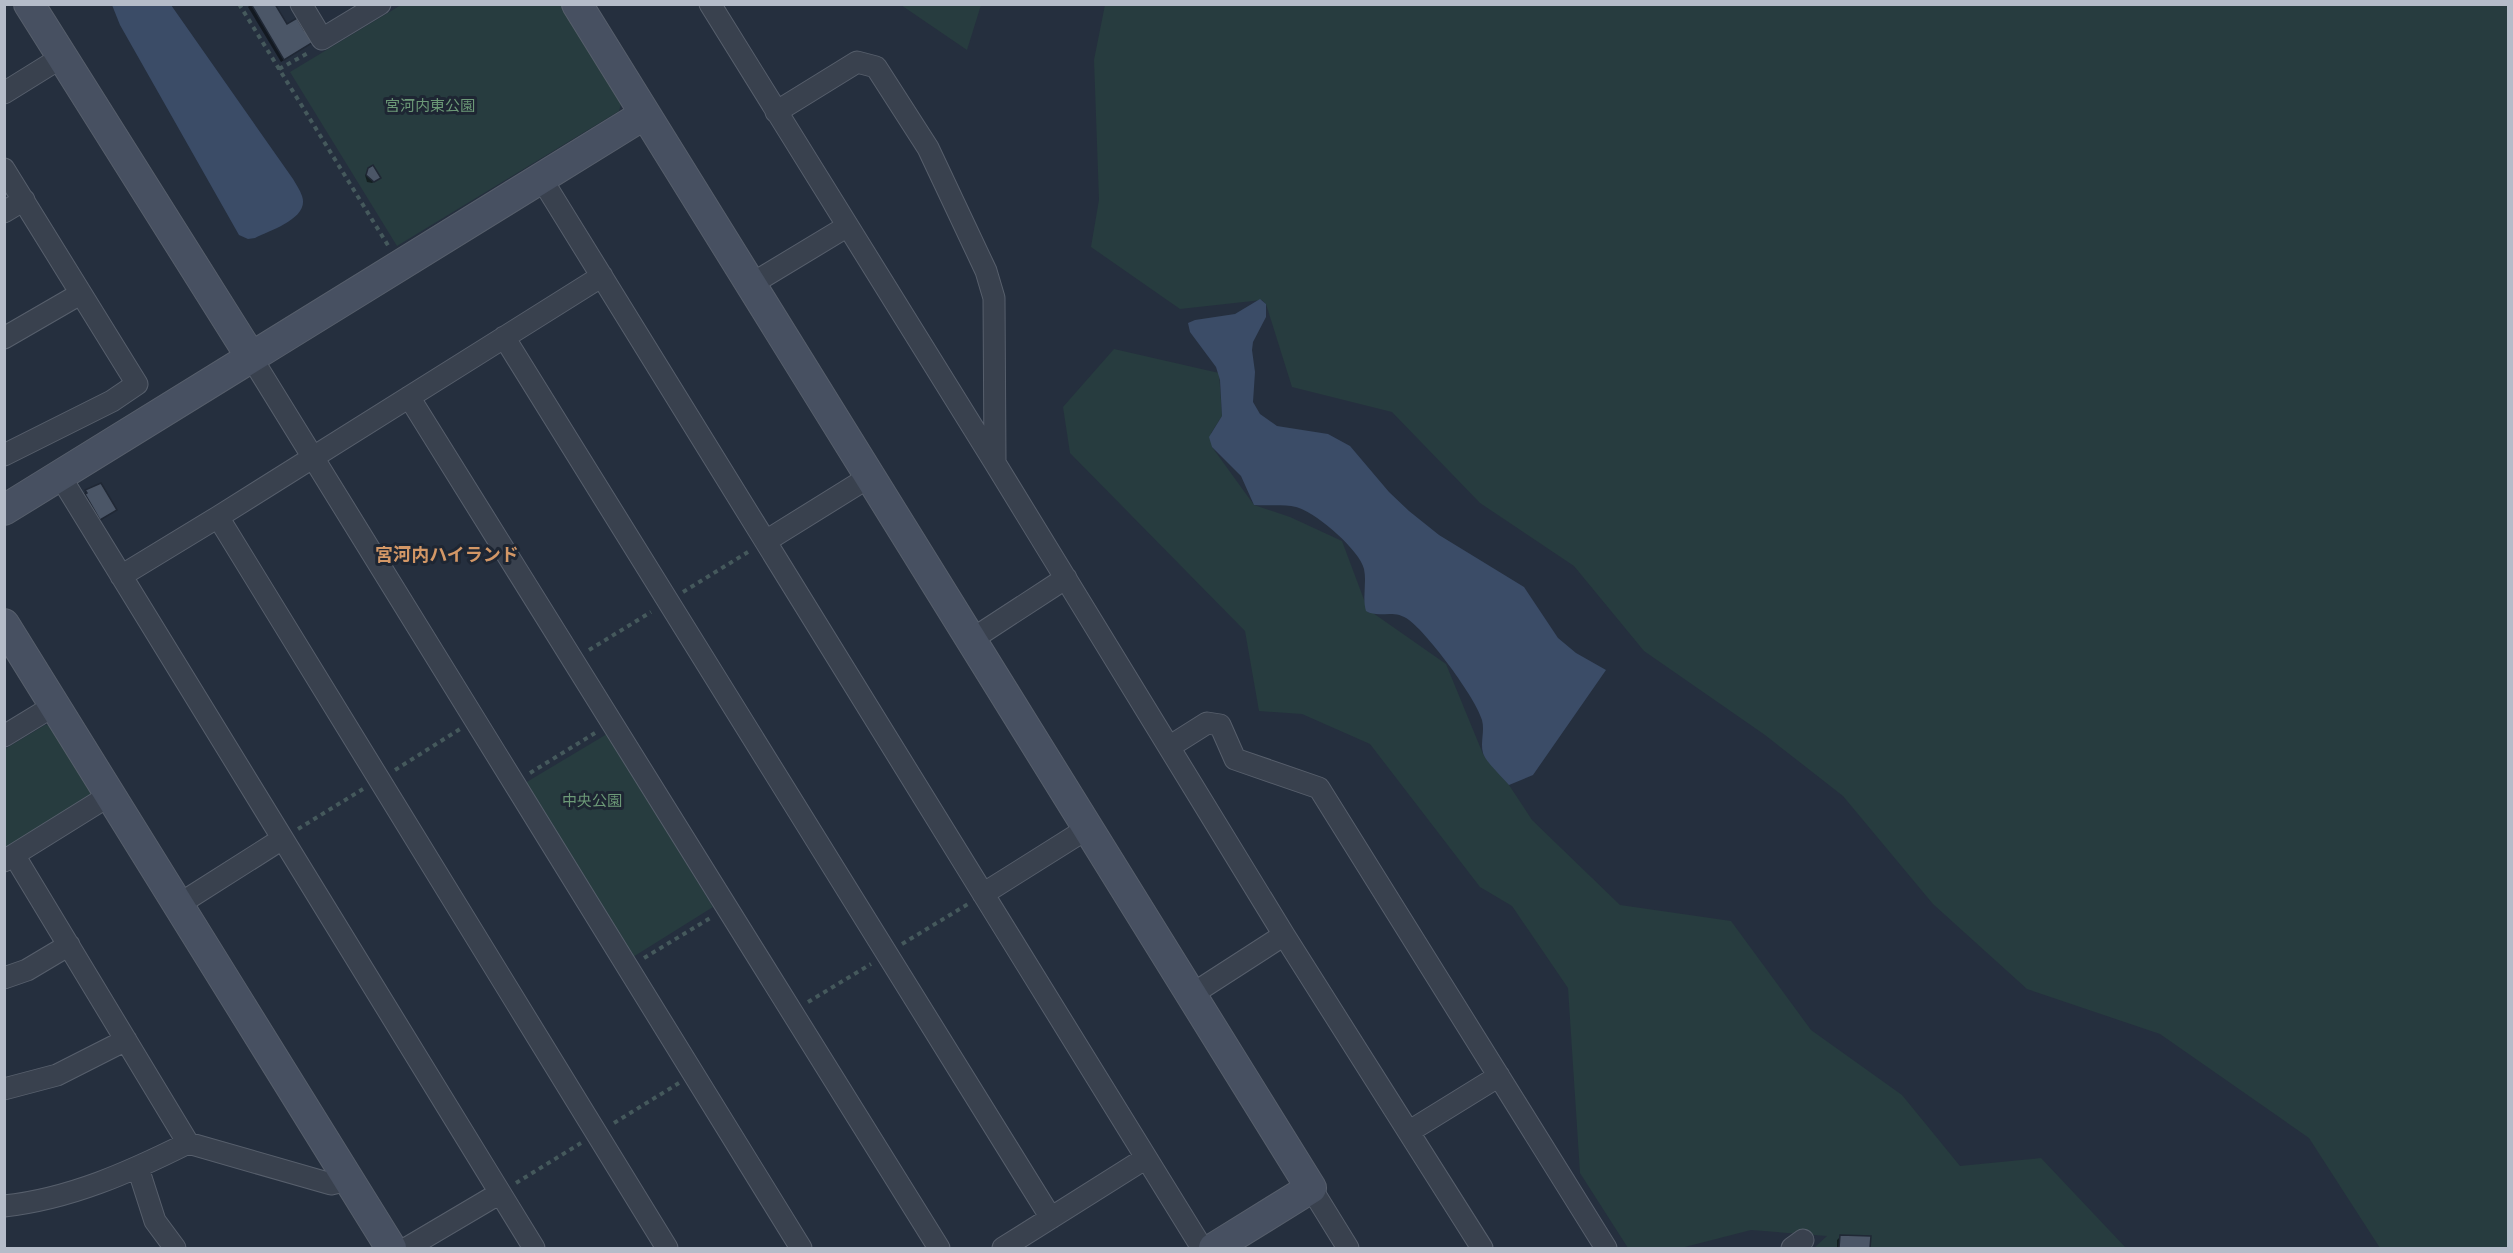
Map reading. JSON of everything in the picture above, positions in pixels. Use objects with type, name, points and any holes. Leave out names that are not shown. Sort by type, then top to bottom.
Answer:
[{"type":"street","points":[[29,4],[251,357],[801,1248]]},
{"type":"street","points":[[301,4],[322,39],[380,4]]},
{"type":"street","points":[[577,4],[1348,1248]]},
{"type":"street","points":[[710,4],[846,227],[996,463],[1284,935],[1482,1248]]},
{"type":"street","points":[[4,93],[62,57]]},
{"type":"street","points":[[776,112],[857,62],[876,67],[928,148],[986,272],[994,298],[996,463]]},
{"type":"street","points":[[4,510],[645,114]]},
{"type":"street","points":[[4,169],[137,384],[112,401],[4,456]]},
{"type":"street","points":[[541,178],[1202,1248]]},
{"type":"street","points":[[4,212],[24,200]]},
{"type":"street","points":[[750,285],[846,227]]},
{"type":"street","points":[[121,576],[602,276]]},
{"type":"street","points":[[4,338],[80,294]]},
{"type":"street","points":[[504,337],[1051,1218]]},
{"type":"street","points":[[409,397],[939,1248]]},
{"type":"street","points":[[60,476],[534,1248]]},
{"type":"street","points":[[766,541],[869,477]]},
{"type":"street","points":[[218,517],[667,1248]]},
{"type":"street","points":[[971,640],[1066,578]]},
{"type":"street","points":[[4,624],[391,1248]]},
{"type":"street","points":[[4,736],[55,705]]},
{"type":"street","points":[[1169,747],[1207,723],[1220,725],[1235,759],[1319,788],[1606,1248]]},
{"type":"street","points":[[110,795],[9,858],[69,945],[188,1143]]},
{"type":"street","points":[[983,894],[1088,828]]},
{"type":"street","points":[[178,905],[282,839]]},
{"type":"street","points":[[1191,995],[1284,935]]},
{"type":"street","points":[[4,978],[27,970],[69,945]]},
{"type":"street","points":[[4,1089],[57,1075],[126,1040]]},
{"type":"street","points":[[1410,1131],[1499,1077]]},
{"type":"street","points":[[4,1206],[75,1192],[138,1168],[188,1143],[331,1184],[348,1180]]},
{"type":"street","points":[[1003,1248],[1146,1158]]},
{"type":"street","points":[[138,1168],[155,1221],[175,1248]]},
{"type":"street","points":[[1214,1248],[1311,1188]]},
{"type":"street","points":[[407,1248],[500,1193]]},
{"type":"path","points":[[239,4],[400,265]]},
{"type":"path","points":[[279,69],[318,47],[322,39]]},
{"type":"path","points":[[389,773],[475,720]]},
{"type":"path","points":[[514,783],[612,723]]},
{"type":"path","points":[[282,839],[371,784]]},
{"type":"path","points":[[628,968],[727,907]]},
{"type":"path","points":[[608,1127],[694,1074]]},
{"type":"path","points":[[500,1193],[588,1139]]},
{"type":"green space","name":"宮河内東公園","points":[[401,5],[562,5],[622,100],[619,111],[397,246],[290,72]]},
{"type":"green space","points":[[901,5],[981,5],[967,50]]},
{"type":"green space","points":[[1105,5],[2508,5],[2508,1248],[2380,1248],[2309,1138],[2160,1034],[2027,989],[1933,904],[1843,796],[1765,735],[1644,651],[1574,566],[1480,503],[1392,412],[1292,387],[1266,304],[1262,300],[1180,309],[1091,247],[1099,200],[1094,60]]},
{"type":"green space","points":[[1114,349],[1219,373],[1222,416],[1211,433],[1212,447],[1254,505],[1290,517],[1342,541],[1369,613],[1373,613],[1446,664],[1483,754],[1509,785],[1532,820],[1620,905],[1731,921],[1811,1030],[1902,1095],[1960,1166],[2041,1158],[2126,1248],[1814,1248],[1827,1236],[1751,1230],[1681,1248],[1628,1248],[1580,1173],[1568,988],[1512,906],[1480,887],[1370,744],[1302,714],[1259,711],[1245,631],[1070,453],[1063,407]]},
{"type":"green space","points":[[45,725],[50,725],[91,797],[5,849],[5,749]]},
{"type":"green space","name":"中央公園","points":[[607,734],[713,907],[633,957],[525,783]]},
{"type":"water","points":[[112,5],[171,5],[297,185],[303,204],[295,217],[255,238],[248,239],[239,235],[120,25]]},
{"type":"water","points":[[1260,299],[1266,304],[1266,317],[1253,342],[1252,350],[1255,372],[1253,402],[1260,414],[1277,426],[1328,434],[1350,446],[1389,492],[1409,511],[1439,535],[1524,587],[1558,638],[1576,653],[1606,670],[1533,775],[1509,785],[1487,760],[1482,749],[1483,724],[1478,710],[1450,667],[1417,627],[1403,616],[1366,611],[1364,569],[1361,561],[1345,542],[1324,523],[1304,510],[1286,506],[1254,505],[1241,476],[1212,447],[1209,437],[1222,416],[1220,380],[1216,367],[1190,332],[1188,323],[1235,314]]},
{"type":"building","points":[[251,4],[275,4],[287,24],[297,18],[304,30],[307,28],[315,41],[284,60]]},
{"type":"building","points":[[373,165],[381,178],[374,182],[366,175],[368,168]]},
{"type":"building","points":[[101,483],[117,510],[100,520],[85,490]]},
{"type":"building","points":[[1840,1235],[1871,1236],[1870,1248],[1839,1248]]},
{"type":"district","name":"宮河内ハイランド","points":[[447,555]]}]
